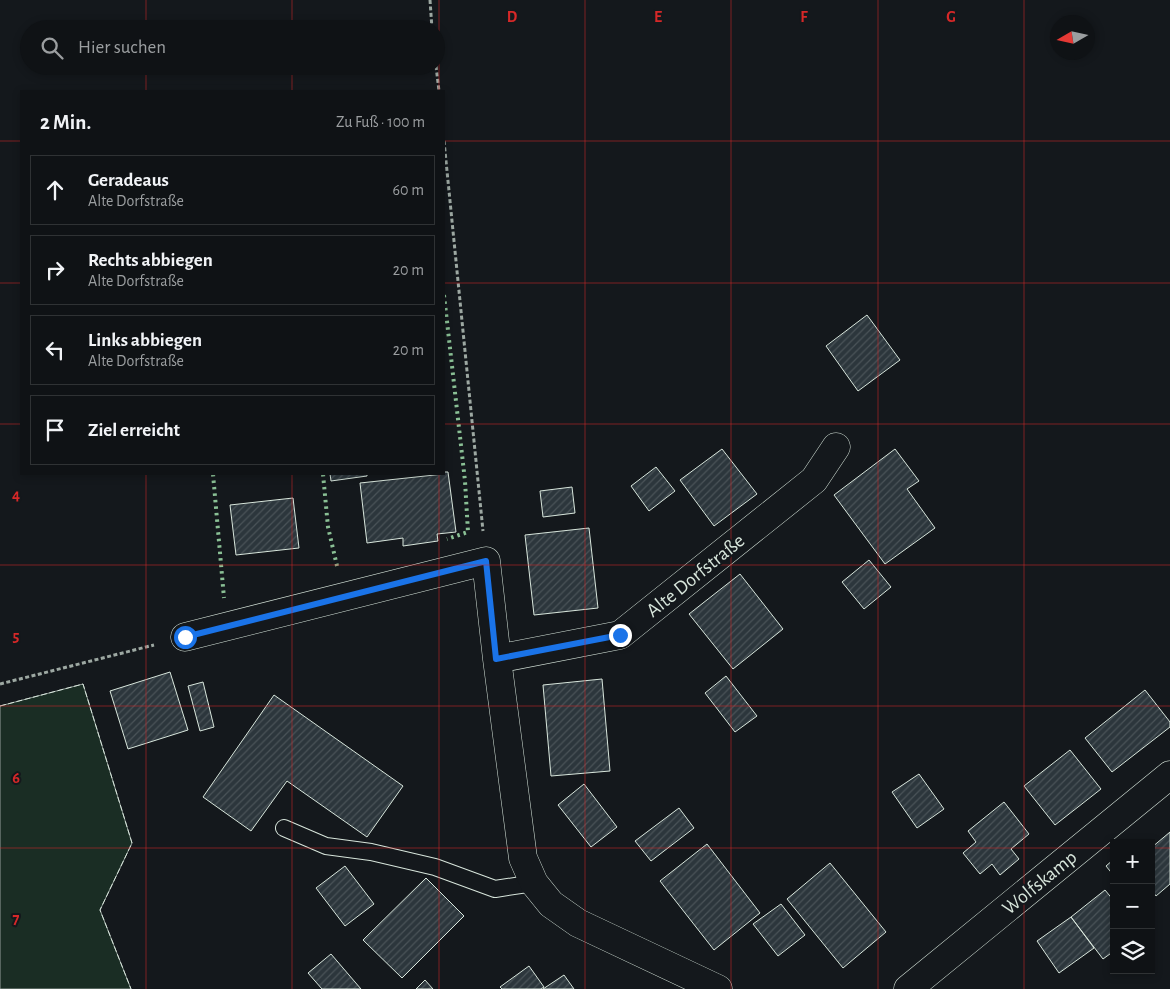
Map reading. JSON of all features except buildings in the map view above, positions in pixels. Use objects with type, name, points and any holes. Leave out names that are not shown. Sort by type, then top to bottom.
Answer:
[{"type":"street","name":"Alte Dorfstraße","points":[[496,659],[620,635],[814,480],[836,447]]},
{"type":"street","points":[[185,637],[486,561],[496,659],[523,858],[534,883],[550,904],[680,981],[718,989]]},
{"type":"street","name":"Wolfskamp","points":[[908,989],[1170,775]]},
{"type":"lane","points":[[284,828],[326,846],[372,852],[436,866],[495,889],[534,883]]},
{"type":"path","points":[[430,0],[431,20]]},
{"type":"path","points":[[437,75],[439,90]]},
{"type":"path","points":[[445,151],[486,561]]},
{"type":"path","points":[[0,684],[185,637]]},
{"type":"green space","points":[[83,684],[132,843],[100,910],[131,989],[0,989],[0,706]]},
{"type":"hedge","points":[[445,304],[465,481],[468,532],[447,539]]},
{"type":"hedge","points":[[213,475],[224,598]]},
{"type":"hedge","points":[[323,475],[328,527],[337,566]]},
{"type":"fence","points":[[0,706],[83,684],[132,843],[100,910],[131,989]]},
{"type":"route","points":[[185,637],[486,561],[496,659],[620,635]]}]
